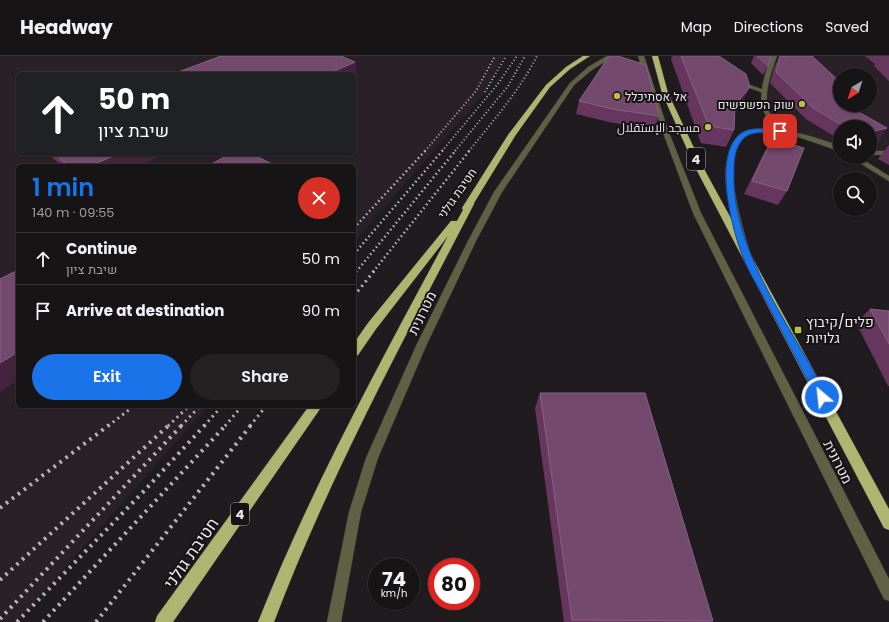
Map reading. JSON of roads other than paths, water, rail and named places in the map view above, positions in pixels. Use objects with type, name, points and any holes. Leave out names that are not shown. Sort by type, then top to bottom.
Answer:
[{"type":"highway","name":"חטיבת גולני","points":[[356,349],[372,326],[470,204],[512,135],[548,86],[568,68],[587,56]]},
{"type":"highway","name":"4","points":[[655,56],[665,93],[700,167],[889,523]]},
{"type":"highway","points":[[266,622],[301,540],[354,424],[470,204]]},
{"type":"highway","name":"חטיבת גולני","points":[[163,622],[315,408]]},
{"type":"street","name":"מטרונית","points":[[334,622],[355,512],[372,458],[421,346],[472,241],[509,174],[572,84],[594,65],[611,56]]},
{"type":"street","name":"מטרונית","points":[[641,56],[665,130],[696,213],[889,594]]},
{"type":"street","points":[[774,56],[764,91],[765,110],[769,118],[778,127],[833,146]]},
{"type":"street","points":[[731,78],[737,82],[764,91]]},
{"type":"street","points":[[747,258],[732,209],[730,183],[734,147],[741,137],[748,132],[769,130],[793,133]]},
{"type":"street","points":[[877,153],[889,153]]},
{"type":"street","points":[[865,164],[889,179]]},
{"type":"railway","points":[[425,151],[476,91],[495,56]]},
{"type":"railway","points":[[485,92],[506,56]]},
{"type":"railway","points":[[442,151],[497,85],[517,56]]},
{"type":"railway","points":[[455,151],[508,86],[525,56]]},
{"type":"railway","points":[[469,151],[497,117],[523,81],[537,56]]},
{"type":"railway","points":[[356,226],[426,150]]},
{"type":"railway","points":[[356,252],[443,150]]},
{"type":"railway","points":[[356,272],[456,150]]},
{"type":"railway","points":[[373,272],[470,150]]},
{"type":"railway","points":[[356,294],[374,271]]},
{"type":"railway","points":[[108,426],[131,408]]},
{"type":"railway","points":[[168,426],[187,408]]},
{"type":"railway","points":[[181,426],[198,408]]},
{"type":"railway","points":[[204,426],[220,408]]},
{"type":"railway","points":[[225,426],[240,408]]},
{"type":"railway","points":[[250,426],[264,408]]},
{"type":"railway","points":[[0,508],[109,425]]},
{"type":"railway","points":[[0,580],[169,425]]},
{"type":"railway","points":[[0,619],[182,425]]},
{"type":"railway","points":[[17,622],[144,491],[205,425]]},
{"type":"railway","points":[[43,622],[226,425]]},
{"type":"railway","points":[[96,622],[251,425]]},
{"type":"place","name":"אל אסתיכלל","points":[[617,96]]},
{"type":"place","name":"שוק הפשפשים","points":[[802,104]]},
{"type":"place","name":"مسجد الإستقلال","points":[[708,127]]},
{"type":"place","name":"פלים/קיבוץ גלויות","points":[[798,330]]}]
